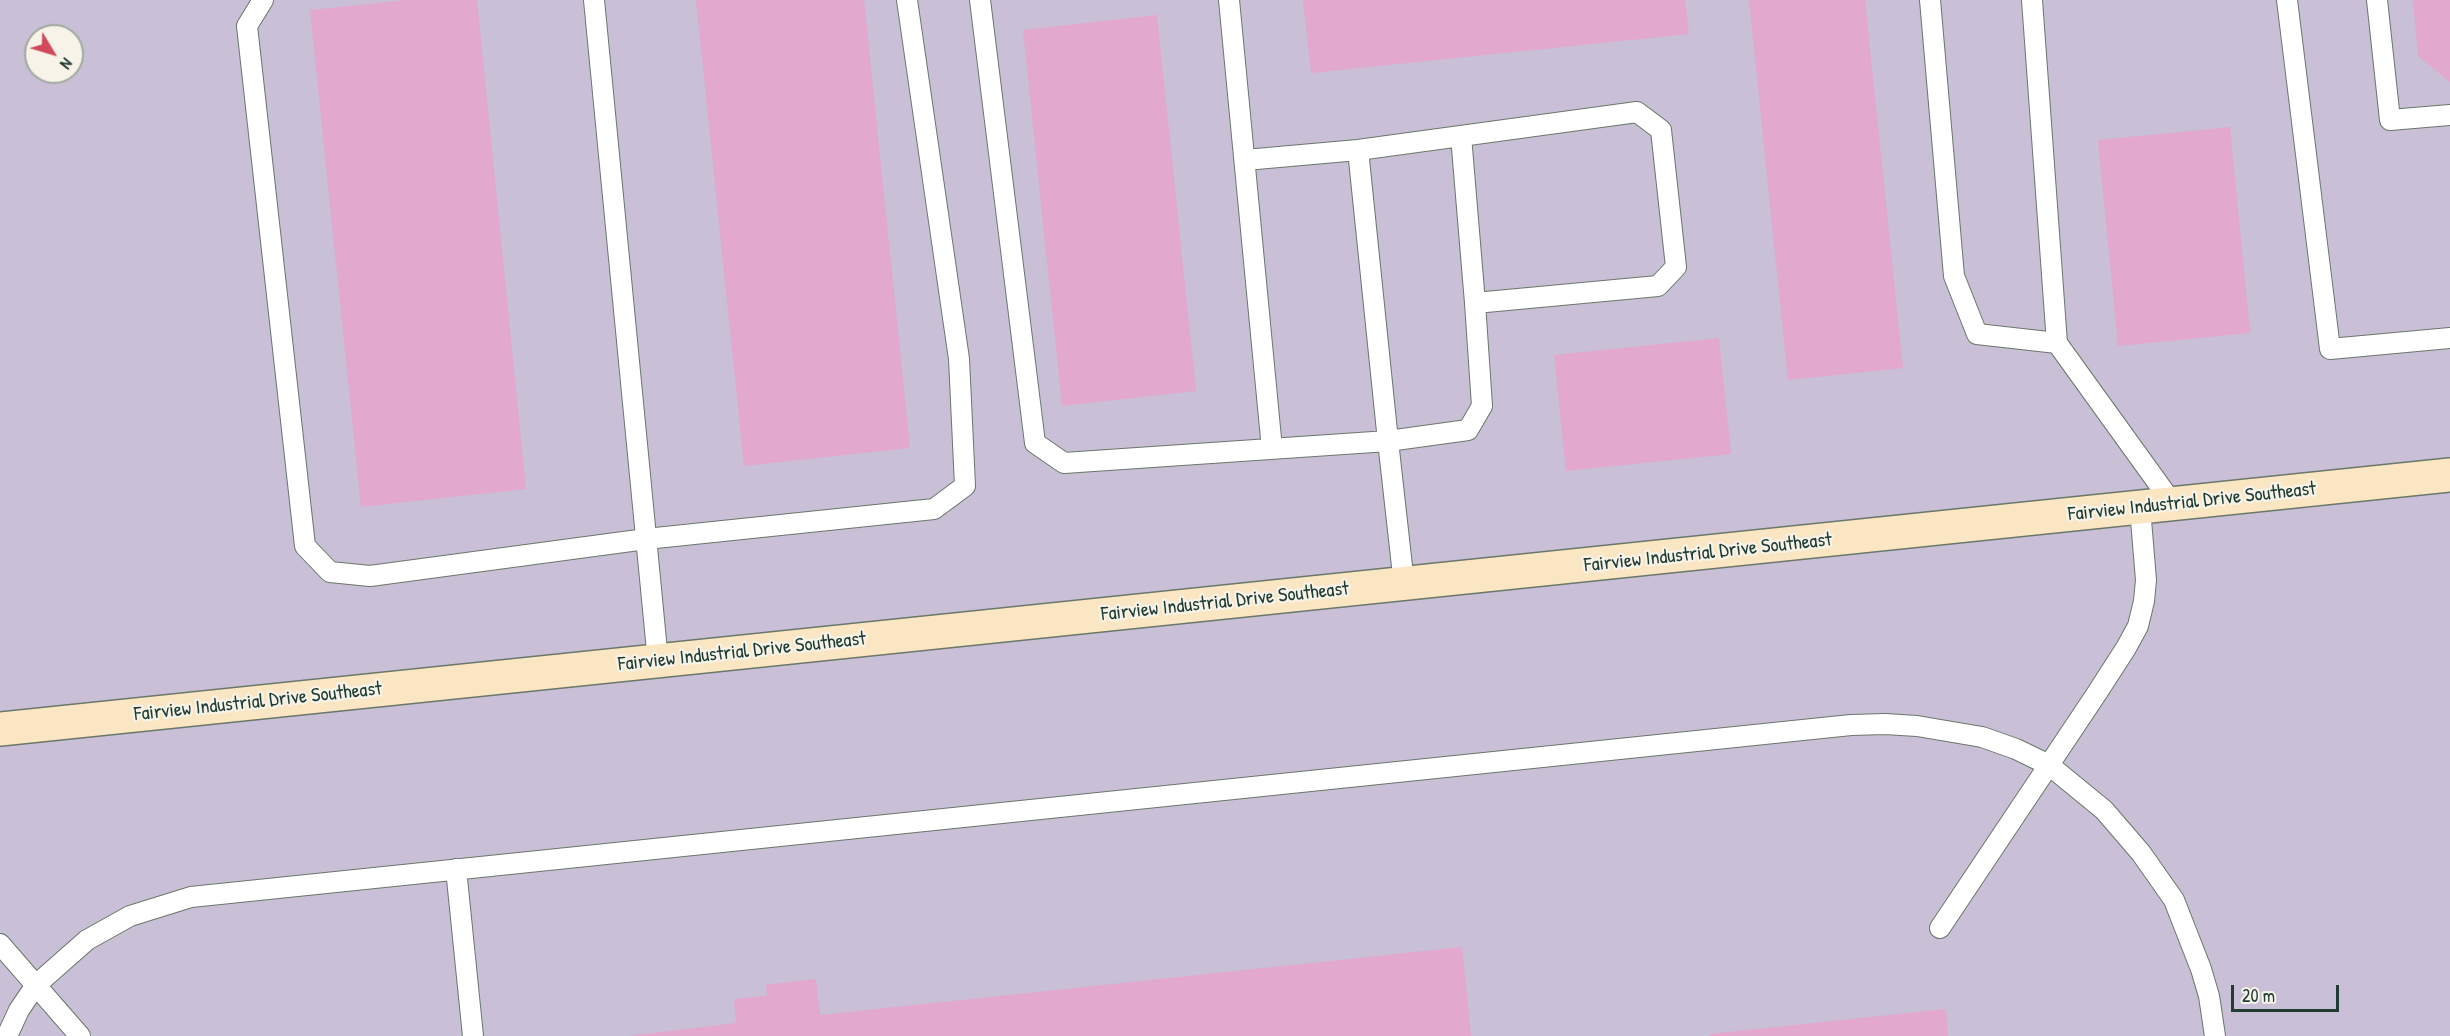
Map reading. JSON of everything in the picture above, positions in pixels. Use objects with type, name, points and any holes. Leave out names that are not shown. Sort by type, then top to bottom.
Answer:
[{"type":"main road","name":"Fairview Industrial Drive Southeast","points":[[0,729],[2450,474]]},
{"type":"lane","points":[[263,0],[247,26],[305,546],[330,572],[370,576],[646,539],[934,509],[965,486],[959,359],[907,0]]},
{"type":"lane","points":[[594,0],[658,661]]},
{"type":"lane","points":[[980,0],[1035,443],[1064,463],[1388,441],[1468,430],[1482,406],[1461,136]]},
{"type":"lane","points":[[1229,0],[1272,449]]},
{"type":"lane","points":[[1930,0],[1954,276],[1977,334],[2057,343]]},
{"type":"lane","points":[[2032,0],[2057,343],[2173,504]]},
{"type":"lane","points":[[2287,0],[2330,349],[2450,338]]},
{"type":"lane","points":[[2377,0],[2390,120],[2450,115]]},
{"type":"lane","points":[[1245,160],[1358,150],[1637,112],[1661,130],[1676,267],[1658,286],[1475,303]]},
{"type":"lane","points":[[1358,150],[1404,584]]},
{"type":"lane","points":[[1940,928],[2121,657],[2138,626],[2144,601],[2145,580],[2140,508]]},
{"type":"lane","points":[[7,1036],[19,1010],[36,985],[87,940],[130,916],[192,897],[1851,725],[1917,726],[1982,737],[2016,749],[2049,765],[2097,804],[2124,832],[2174,900],[2201,969],[2209,996],[2215,1036]]},
{"type":"lane","points":[[456,869],[473,1036]]},
{"type":"lane","points":[[0,944],[80,1036]]},
{"type":"shaded area","points":[[0,0],[2450,0],[2450,1036],[0,1036]]},
{"type":"building","points":[[407,0],[477,0],[526,489],[361,507],[310,10]]},
{"type":"building","points":[[696,0],[864,0],[910,448],[744,466]]},
{"type":"building","points":[[1303,0],[1685,0],[1689,34],[1311,73]]},
{"type":"building","points":[[1749,0],[1865,0],[1903,368],[1788,380]]},
{"type":"building","points":[[2413,0],[2450,0],[2450,82],[2418,56]]},
{"type":"building","points":[[1157,15],[1196,391],[1062,406],[1023,30]]},
{"type":"building","points":[[2230,127],[2250,333],[2118,346],[2098,140]]},
{"type":"building","points":[[1719,338],[1731,454],[1566,471],[1554,355]]},
{"type":"building","points":[[1462,947],[1471,1036],[629,1036],[736,1023],[734,999],[767,996],[766,985],[816,979],[820,1015]]},
{"type":"building","points":[[1946,1009],[1948,1036],[1709,1036],[1709,1034]]}]
